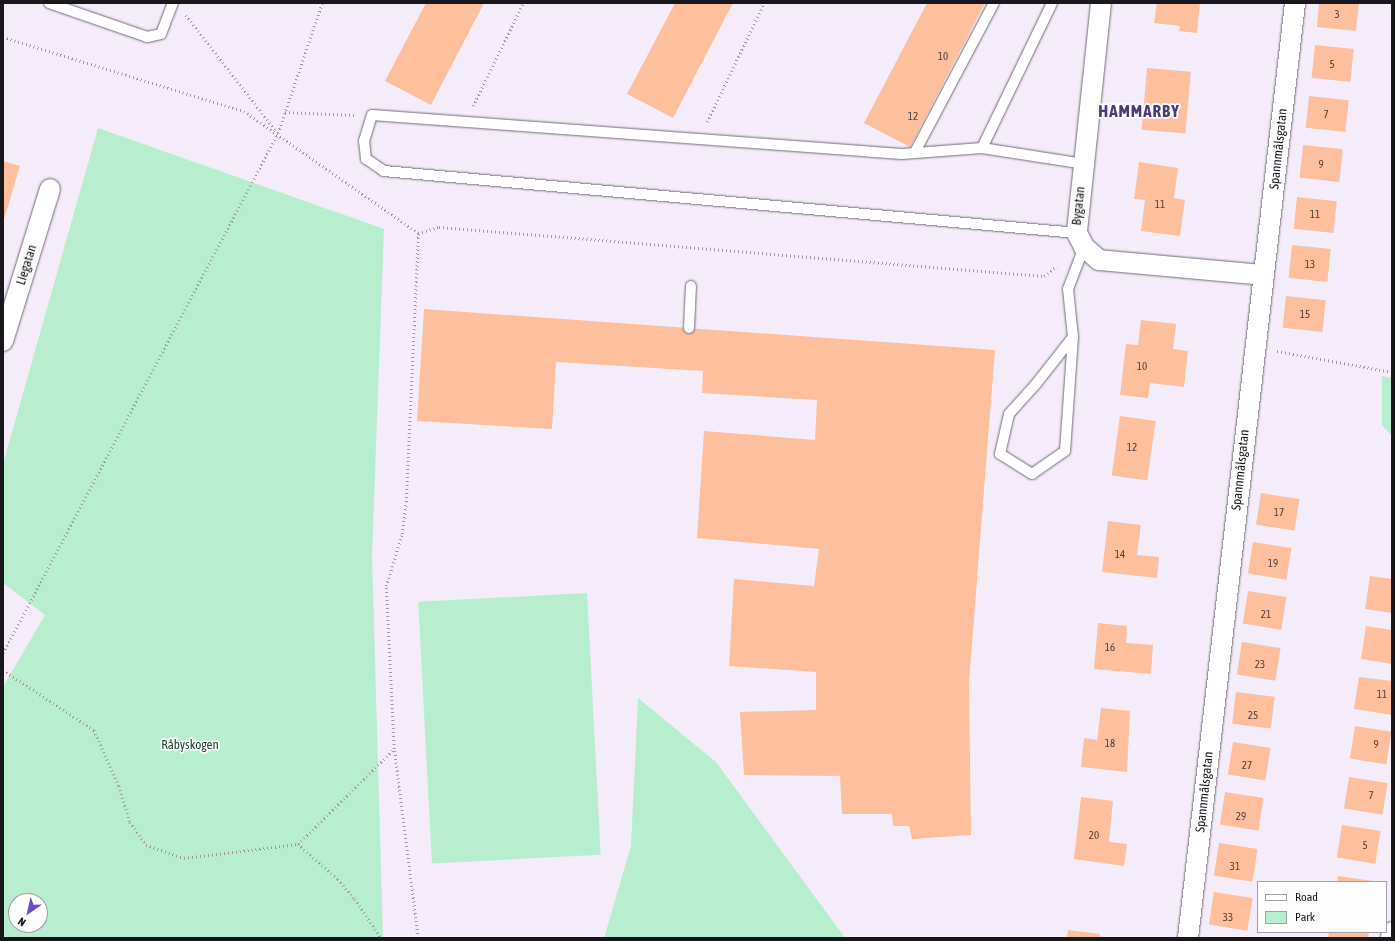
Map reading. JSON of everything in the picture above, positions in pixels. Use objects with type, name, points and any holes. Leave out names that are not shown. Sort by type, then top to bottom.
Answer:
[{"type":"street","name":"Bygatan","points":[[1080,240],[1084,164],[1102,3]]},
{"type":"street","name":"Spannmålsgatan","points":[[1188,938],[1295,3]]},
{"type":"street","name":"Liegatan","points":[[3,340],[50,189]]},
{"type":"street","points":[[1080,240],[1099,260],[1263,275]]},
{"type":"street","points":[[1391,938],[1392,932]]},
{"type":"lane","points":[[49,3],[147,38],[161,34],[173,3]]},
{"type":"lane","points":[[916,152],[994,3]]},
{"type":"lane","points":[[982,148],[1052,3]]},
{"type":"lane","points":[[1072,337],[1036,384],[1009,414],[1000,454],[1032,474],[1065,451],[1072,337],[1068,289],[1080,240],[384,171],[366,159],[364,141],[372,115],[464,123],[902,154],[982,148],[1084,164]]},
{"type":"lane","points":[[689,328],[691,286]]},
{"type":"path","points":[[3,652],[278,133],[322,3]]},
{"type":"path","points":[[464,123],[523,3]]},
{"type":"path","points":[[699,139],[764,3]]},
{"type":"path","points":[[182,9],[278,133]]},
{"type":"path","points":[[3,37],[244,111],[278,133],[418,233]]},
{"type":"path","points":[[284,112],[372,115]]},
{"type":"path","points":[[418,233],[438,227],[1044,276],[1080,240]]},
{"type":"path","points":[[418,233],[406,502],[402,534],[386,586],[394,748],[418,938]]},
{"type":"path","points":[[1255,346],[1392,372]]},
{"type":"path","points":[[3,670],[94,730],[119,786],[130,822],[146,845],[184,858],[298,844],[394,748]]},
{"type":"path","points":[[298,844],[338,879],[359,904],[380,938]]},
{"type":"green space","name":"Råbyskogen","points":[[98,128],[384,229],[372,556],[383,938],[3,938],[3,687],[45,615],[3,583],[3,464]]},
{"type":"green space","points":[[1382,376],[1392,378],[1392,436],[1382,425]]},
{"type":"green space","points":[[587,593],[601,855],[432,863],[418,602]]},
{"type":"green space","points":[[638,698],[716,762],[843,935],[842,938],[604,938],[631,846]]},
{"type":"building","points":[[426,3],[484,3],[431,105],[385,81]]},
{"type":"building","points":[[675,3],[733,3],[673,118],[627,94]]},
{"type":"building","points":[[927,3],[985,3],[910,147],[864,123]]},
{"type":"building","points":[[1157,3],[1200,3],[1197,33],[1179,31],[1180,26],[1154,23]]},
{"type":"building","points":[[1319,3],[1359,3],[1356,31],[1317,27]]},
{"type":"building","points":[[1315,45],[1354,49],[1350,82],[1312,78]]},
{"type":"building","points":[[1147,68],[1191,72],[1185,134],[1142,130]]},
{"type":"building","points":[[1309,96],[1349,100],[1345,132],[1306,128]]},
{"type":"building","points":[[1303,145],[1343,149],[1339,182],[1300,178]]},
{"type":"building","points":[[3,161],[20,166],[3,223]]},
{"type":"building","points":[[1139,162],[1178,168],[1174,198],[1185,200],[1180,236],[1141,231],[1145,200],[1134,199]]},
{"type":"building","points":[[1297,197],[1337,201],[1333,233],[1294,229]]},
{"type":"building","points":[[1292,245],[1331,249],[1327,282],[1289,278]]},
{"type":"building","points":[[1286,296],[1326,300],[1322,332],[1283,328]]},
{"type":"building","points":[[424,309],[995,350],[969,682],[971,835],[912,839],[909,826],[893,826],[892,814],[842,814],[840,776],[744,775],[740,712],[816,710],[816,672],[729,666],[734,579],[814,586],[819,549],[697,538],[704,431],[815,440],[817,400],[702,393],[703,371],[556,362],[552,429],[417,421]]},
{"type":"building","points":[[1141,320],[1176,324],[1173,349],[1188,351],[1184,387],[1150,383],[1148,398],[1120,395],[1126,344],[1138,345]]},
{"type":"building","points":[[1120,416],[1156,421],[1147,480],[1112,475]]},
{"type":"building","points":[[1261,493],[1300,499],[1295,531],[1256,525]]},
{"type":"building","points":[[1108,521],[1141,525],[1137,555],[1159,557],[1157,578],[1102,572]]},
{"type":"building","points":[[1253,542],[1292,548],[1287,580],[1248,574]]},
{"type":"building","points":[[1370,576],[1392,579],[1392,613],[1365,609]]},
{"type":"building","points":[[1248,591],[1287,597],[1281,630],[1243,624]]},
{"type":"building","points":[[1098,623],[1127,626],[1126,643],[1153,645],[1151,674],[1094,669]]},
{"type":"building","points":[[1366,626],[1392,630],[1392,664],[1361,659]]},
{"type":"building","points":[[1242,642],[1281,648],[1275,681],[1237,675]]},
{"type":"building","points":[[1359,677],[1392,681],[1392,715],[1354,709]]},
{"type":"building","points":[[1236,692],[1275,697],[1271,729],[1232,724]]},
{"type":"building","points":[[1101,708],[1130,711],[1127,772],[1081,767],[1084,738],[1097,740]]},
{"type":"building","points":[[1355,726],[1392,732],[1386,764],[1350,759]]},
{"type":"building","points":[[1233,742],[1271,748],[1265,781],[1228,775]]},
{"type":"building","points":[[1349,777],[1388,783],[1383,815],[1344,809]]},
{"type":"building","points":[[1225,792],[1264,798],[1258,831],[1220,825]]},
{"type":"building","points":[[1081,797],[1113,801],[1109,842],[1127,844],[1124,866],[1074,859]]},
{"type":"building","points":[[1342,825],[1381,831],[1375,864],[1337,858]]},
{"type":"building","points":[[1219,843],[1258,849],[1252,882],[1214,876]]},
{"type":"building","points":[[1338,876],[1373,881],[1337,881]]},
{"type":"building","points":[[1214,892],[1253,898],[1247,931],[1209,925]]},
{"type":"building","points":[[1068,930],[1100,934],[1099,938],[1067,938]]},
{"type":"building","points":[[1329,933],[1369,933],[1368,938],[1328,938]]},
{"type":"district","name":"HAMMARBY","points":[[1139,112]]}]
